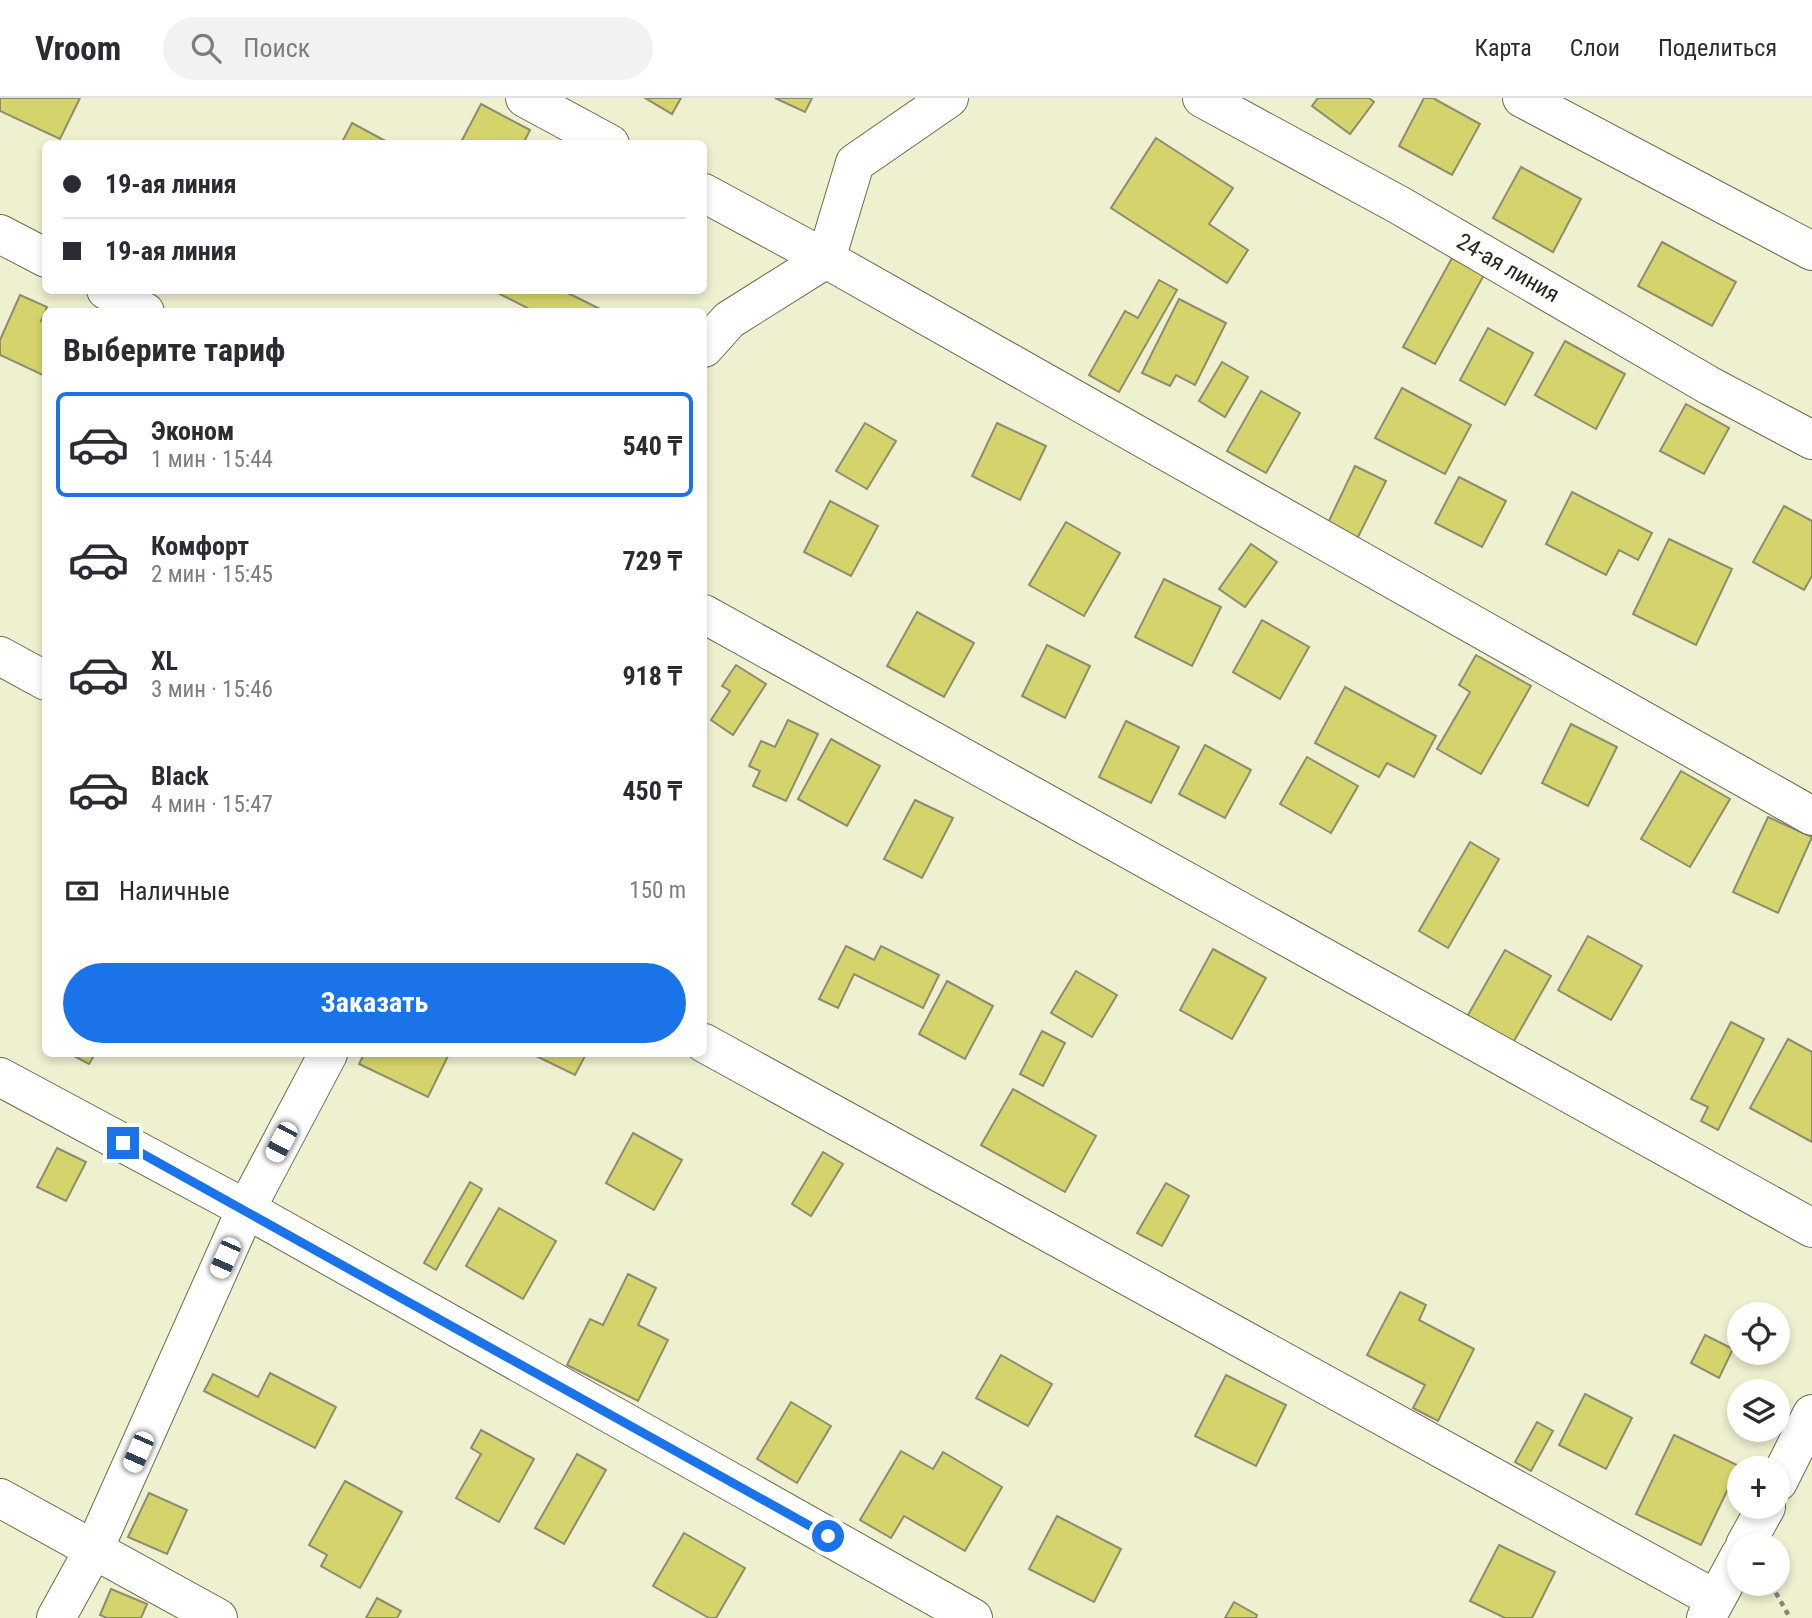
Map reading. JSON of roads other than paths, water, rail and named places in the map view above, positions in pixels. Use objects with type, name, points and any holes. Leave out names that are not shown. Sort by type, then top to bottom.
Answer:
[{"type":"street","points":[[524,98],[603,140]]},
{"type":"street","points":[[707,345],[729,320],[826,259],[855,163],[949,98]]},
{"type":"street","name":"24-ая линия","points":[[1202,98],[1399,205],[1710,386],[1812,440]]},
{"type":"street","points":[[1522,98],[1812,251]]},
{"type":"street","points":[[707,195],[826,259],[1812,816]]},
{"type":"street","points":[[0,234],[42,256]]},
{"type":"street","points":[[113,294],[138,308]]},
{"type":"street","points":[[707,616],[1812,1228]]},
{"type":"street","points":[[0,656],[42,679]]},
{"type":"street","points":[[707,1045],[1711,1609],[1727,1580]]},
{"type":"street","points":[[56,1618],[94,1549],[246,1209],[326,1057]]},
{"type":"street","points":[[0,1077],[246,1209],[973,1618]]},
{"type":"street","points":[[1790,1458],[1812,1414]]},
{"type":"street","points":[[0,1498],[218,1618]]}]
